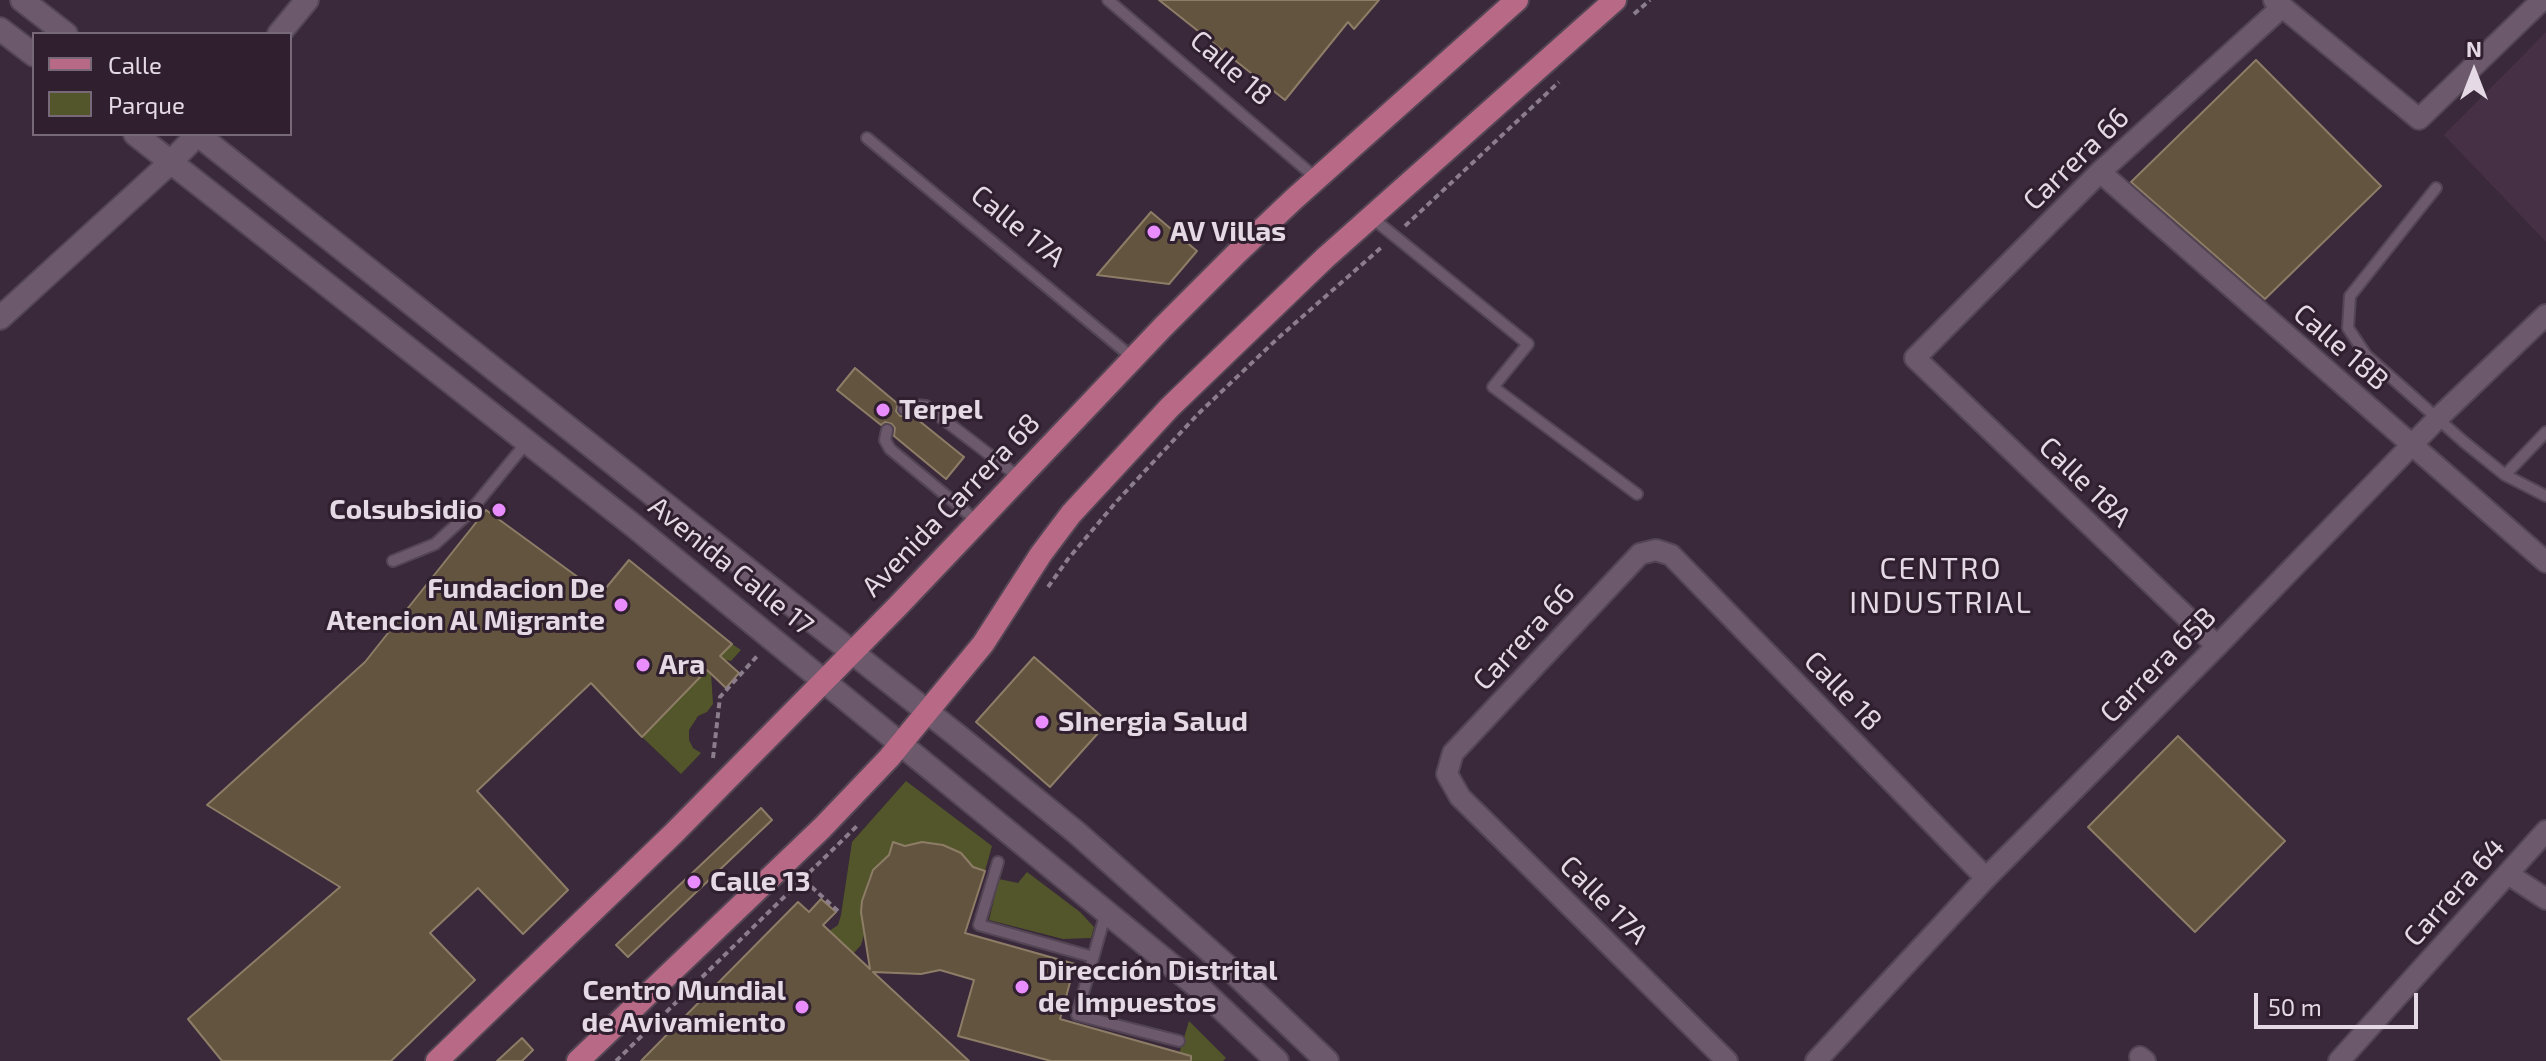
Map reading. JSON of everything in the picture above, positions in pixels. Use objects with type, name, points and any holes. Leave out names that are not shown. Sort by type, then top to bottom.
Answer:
[{"type":"main road","name":"Avenida Carrera 68","points":[[437,1061],[674,833],[1237,253],[1517,0]]},
{"type":"main road","points":[[578,1061],[810,839],[901,744],[983,644],[1056,533],[1104,476],[1191,387],[1371,217],[1622,9]]},
{"type":"street","points":[[22,0],[63,32]]},
{"type":"street","points":[[281,32],[307,0]]},
{"type":"street","points":[[2278,3],[2419,119],[2542,0]]},
{"type":"street","name":"Carrera 66","points":[[1915,358],[2100,172],[2278,3]]},
{"type":"street","points":[[0,29],[32,53]]},
{"type":"street","name":"Avenida Calle 17","points":[[138,136],[527,442],[824,681],[1204,992],[1277,1061]]},
{"type":"street","points":[[0,318],[171,162],[195,136]]},
{"type":"street","name":"Avenida Calle 17","points":[[200,136],[853,651],[1077,833],[1229,968],[1327,1061]]},
{"type":"street","name":"Calle 18B","points":[[2100,172],[2546,562]]},
{"type":"street","name":"Carrera 65B","points":[[1816,1061],[1986,878],[2438,418],[2546,315]]},
{"type":"street","name":"Calle 18A","points":[[1915,358],[2217,646]]},
{"type":"street","name":"Carrera 66","points":[[1447,774],[1453,753],[1640,554],[1656,550]]},
{"type":"street","name":"Calle 18","points":[[1656,550],[1671,555],[1986,878]]},
{"type":"street","name":"Calle 17A","points":[[1447,774],[1460,797],[1727,1061]]},
{"type":"street","name":"Carrera 64","points":[[2339,1061],[2546,831]]},
{"type":"street","points":[[2508,874],[2546,899]]},
{"type":"street","points":[[1204,992],[1229,968]]},
{"type":"lane","name":"Calle 18","points":[[1108,0],[1317,178]]},
{"type":"lane","name":"Calle 17A","points":[[867,138],[1133,358]]},
{"type":"lane","points":[[2436,188],[2350,296],[2348,328],[2366,355],[2505,475],[2546,496]]},
{"type":"lane","points":[[1371,217],[1528,344],[1493,387],[1637,494]]},
{"type":"lane","points":[[904,409],[915,405],[926,406],[1020,478]]},
{"type":"lane","points":[[887,430],[885,440],[890,449],[978,522]]},
{"type":"lane","points":[[2505,475],[2546,432]]},
{"type":"lane","points":[[393,561],[435,544],[467,515],[527,442]]},
{"type":"lane","points":[[998,862],[979,925],[1093,957]]},
{"type":"lane","points":[[1106,912],[1077,1015],[1179,1041]]},
{"type":"path","points":[[1622,9],[1650,0]]},
{"type":"path","points":[[1042,595],[1107,513],[1198,414],[1563,78]]},
{"type":"path","points":[[713,758],[720,697],[761,652]]},
{"type":"path","points":[[616,1061],[866,816]]},
{"type":"path","points":[[804,880],[839,912]]},
{"type":"shaded area","points":[[2546,32],[2546,242],[2444,135]]},
{"type":"green space","points":[[732,644],[741,650],[731,661],[716,665],[711,673],[713,704],[707,712],[698,716],[689,730],[693,748],[701,753],[681,774],[642,737]]},
{"type":"green space","points":[[906,781],[992,846],[985,871],[973,867],[961,853],[943,845],[922,842],[905,846],[894,842],[889,855],[873,870],[868,881],[862,901],[865,932],[861,945],[853,954],[829,931],[838,925],[841,915],[852,842]]},
{"type":"green space","points":[[1027,872],[1080,912],[1094,927],[1091,938],[1063,939],[989,920],[999,879],[1018,883]]},
{"type":"green space","points":[[1189,1021],[1226,1058],[1223,1061],[1177,1061]]},
{"type":"building","points":[[1159,0],[1379,0],[1354,29],[1348,22],[1285,100]]},
{"type":"building","points":[[2256,60],[2381,186],[2265,299],[2131,182]]},
{"type":"building","name":"AV Villas","points":[[1151,212],[1197,251],[1169,284],[1097,275]]},
{"type":"building","points":[[855,368],[898,404],[896,411],[900,416],[912,415],[964,457],[946,479],[894,436],[892,424],[885,422],[881,425],[837,390]]},
{"type":"building","points":[[486,510],[601,594],[629,560],[732,644],[720,656],[739,673],[726,688],[707,670],[642,737],[591,683],[477,791],[568,890],[523,934],[478,888],[430,933],[475,980],[391,1061],[222,1061],[188,1019],[340,887],[207,805],[365,662]]},
{"type":"building","name":"SInergia Salud","points":[[1034,657],[1108,722],[1050,787],[976,722]]},
{"type":"building","points":[[2178,736],[2285,841],[2195,932],[2088,827]]},
{"type":"building","name":"Calle 13","points":[[761,808],[772,820],[628,957],[616,945]]},
{"type":"building","points":[[893,842],[905,846],[922,842],[943,845],[961,853],[973,867],[985,871],[965,933],[1075,964],[1060,1019],[1191,1056],[1191,1061],[1051,1061],[958,1036],[974,980],[940,970],[921,974],[873,972],[969,1061],[641,1061],[798,902],[809,912],[821,899],[836,912],[823,925],[870,969],[862,901],[873,870],[889,855]]},
{"type":"building","points":[[522,1038],[533,1050],[522,1061],[497,1061]]},
{"type":"place","name":"AV Villas","points":[[1154,232]]},
{"type":"place","name":"Terpel","points":[[883,410]]},
{"type":"place","name":"Colsubsidio","points":[[499,510]]},
{"type":"place","name":"Fundacion De Atencion Al Migrante","points":[[621,605]]},
{"type":"place","name":"Ara","points":[[643,665]]},
{"type":"place","name":"SInergia Salud","points":[[1042,722]]},
{"type":"place","name":"Calle 13","points":[[694,882]]},
{"type":"place","name":"Dirección Distrital de Impuestos","points":[[1022,987]]},
{"type":"place","name":"Centro Mundial de Avivamiento","points":[[802,1007]]},
{"type":"district","name":"CENTRO INDUSTRIAL","points":[[1941,586]]}]
